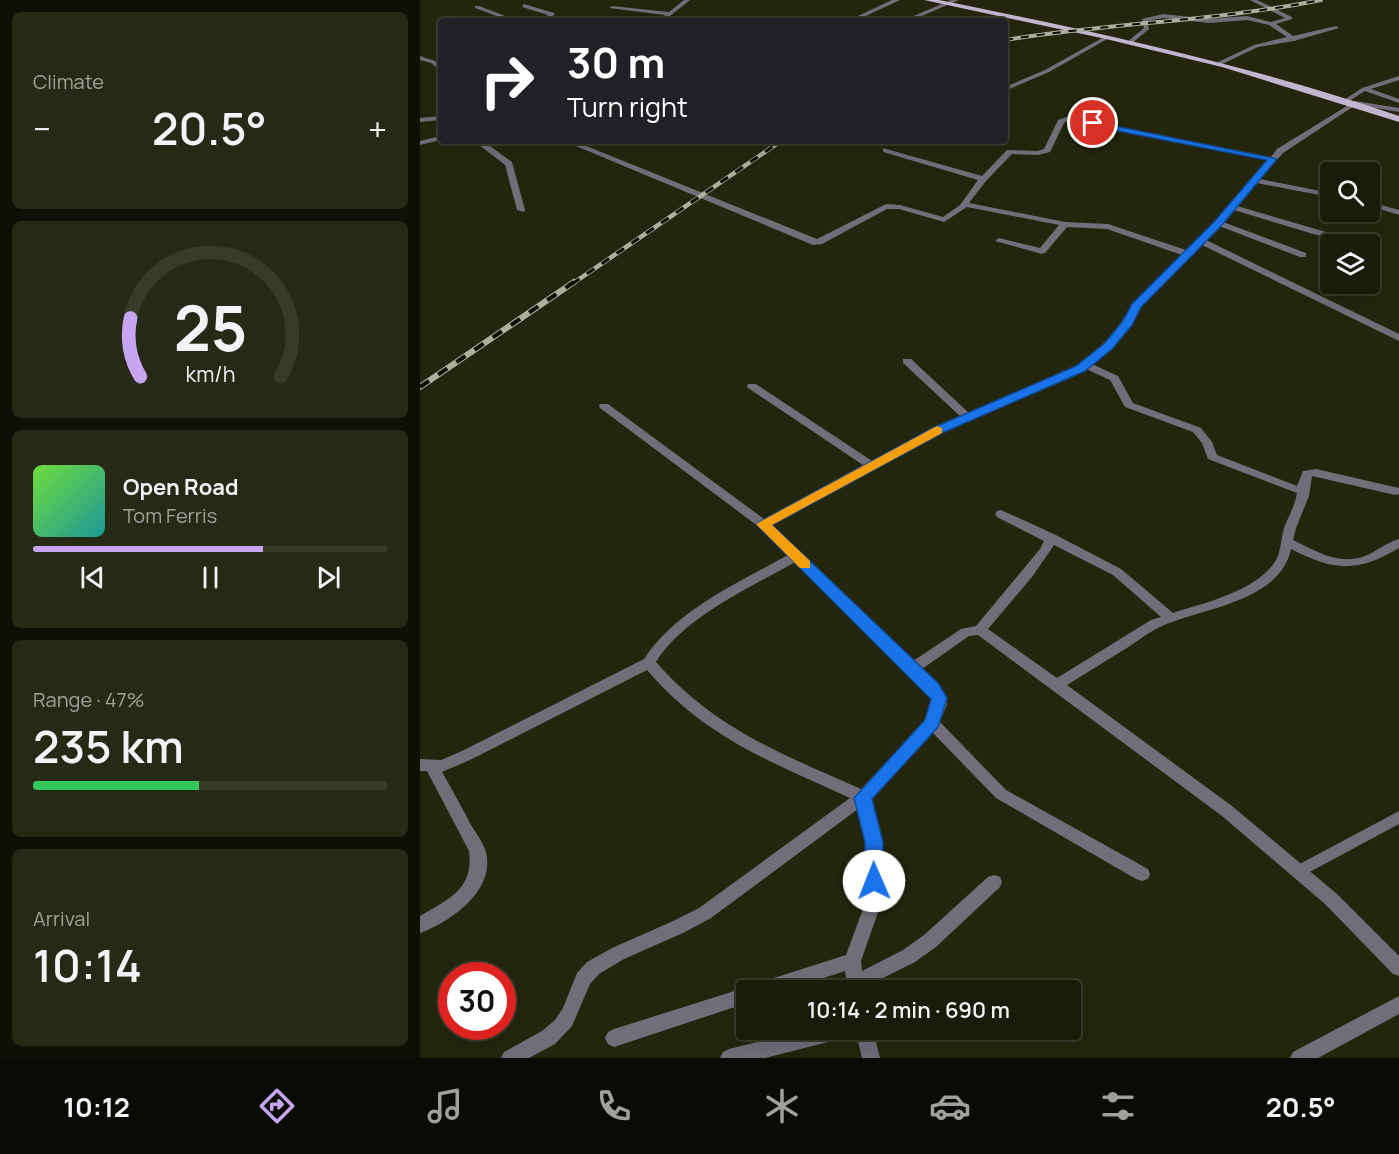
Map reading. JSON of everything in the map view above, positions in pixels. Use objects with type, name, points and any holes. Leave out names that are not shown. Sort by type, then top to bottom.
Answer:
[{"type":"main road","points":[[928,0],[1218,64],[1351,101],[1399,118]]},
{"type":"street","points":[[665,18],[687,0]]},
{"type":"street","points":[[857,18],[897,0]]},
{"type":"street","points":[[912,18],[956,0]]},
{"type":"street","points":[[1253,0],[1290,18],[1271,24]]},
{"type":"street","points":[[524,6],[552,14],[547,18]]},
{"type":"street","points":[[477,7],[508,18]]},
{"type":"street","points":[[612,8],[669,14]]},
{"type":"street","points":[[1129,43],[1147,28],[1144,20],[1153,16],[1209,21],[1247,18],[1271,24],[1294,39]]},
{"type":"street","points":[[1218,64],[1253,47],[1336,28]]},
{"type":"street","points":[[1008,88],[1047,71],[1106,38]]},
{"type":"street","points":[[420,58],[433,62],[438,67]]},
{"type":"street","points":[[763,524],[871,465],[967,417],[1071,374],[1085,365],[1108,346],[1128,322],[1136,306],[1218,223],[1272,159],[1364,89],[1399,78]]},
{"type":"street","points":[[1364,89],[1399,101]]},
{"type":"street","points":[[1388,96],[1399,93]]},
{"type":"street","points":[[1351,101],[1399,110]]},
{"type":"street","points":[[420,120],[438,118]]},
{"type":"street","points":[[575,144],[813,242],[819,242],[886,206],[900,207],[944,220],[965,205],[983,179],[1013,151],[1038,153],[1047,150],[1061,122],[1067,119],[1272,159]]},
{"type":"street","points":[[420,143],[438,139]]},
{"type":"street","points":[[481,144],[509,164],[521,210]]},
{"type":"street","points":[[886,150],[983,179]]},
{"type":"street","points":[[1256,180],[1320,193]]},
{"type":"street","points":[[965,205],[1065,224],[1108,227],[1186,253]]},
{"type":"street","points":[[1232,207],[1323,234]]},
{"type":"street","points":[[1380,207],[1399,213]]},
{"type":"street","points":[[1218,223],[1304,255]]},
{"type":"street","points":[[999,241],[1042,251],[1065,224]]},
{"type":"street","points":[[1201,241],[1399,338]]},
{"type":"street","points":[[907,361],[967,417]]},
{"type":"street","points":[[1085,365],[1114,378],[1129,405],[1197,430],[1207,442],[1212,457],[1287,488],[1303,489]]},
{"type":"street","points":[[752,386],[871,465]]},
{"type":"street","points":[[510,1058],[557,1031],[566,1021],[581,984],[592,968],[685,926],[863,798],[932,723],[940,704],[938,692],[763,524],[604,406]]},
{"type":"street","points":[[1056,685],[1156,623],[1230,599],[1257,585],[1273,573],[1283,559],[1303,496],[1304,476],[1316,472],[1395,491]]},
{"type":"street","points":[[1001,514],[1117,572],[1171,618]]},
{"type":"street","points":[[980,630],[999,603],[1038,562],[1052,538]]},
{"type":"street","points":[[1287,542],[1320,558],[1346,565],[1368,560],[1399,543]]},
{"type":"street","points":[[420,925],[447,909],[468,892],[478,880],[481,864],[477,850],[426,766],[467,755],[649,663],[654,651],[679,628],[796,556]]},
{"type":"street","points":[[913,668],[966,632],[980,630],[1227,811],[1331,899],[1399,968]]},
{"type":"street","points":[[649,663],[666,686],[691,708],[747,745],[863,798]]},
{"type":"street","points":[[932,723],[1001,794],[1142,874]]},
{"type":"street","points":[[855,980],[852,961],[874,901],[874,842],[863,798]]},
{"type":"street","points":[[868,980],[930,941],[994,882]]},
{"type":"street","points":[[792,980],[852,961]]},
{"type":"street","points":[[614,1038],[736,999]]},
{"type":"street","points":[[1299,1058],[1399,1005]]},
{"type":"street","points":[[729,1058],[800,1040]]},
{"type":"street","points":[[867,1040],[871,1058]]},
{"type":"lane","points":[[1299,871],[1399,817]]},
{"type":"railway","points":[[1008,40],[1243,13],[1321,0]]},
{"type":"railway","points":[[572,284],[777,144]]},
{"type":"railway","points":[[420,387],[574,282]]},
{"type":"slow traffic","points":[[805,565],[763,524],[937,430]]},
{"type":"route","points":[[874,881],[874,842],[863,798],[932,723],[940,704],[938,692],[763,524],[937,430],[1080,369],[1108,346],[1128,322],[1136,306],[1165,274],[1218,223],[1272,159],[1093,123]]}]
